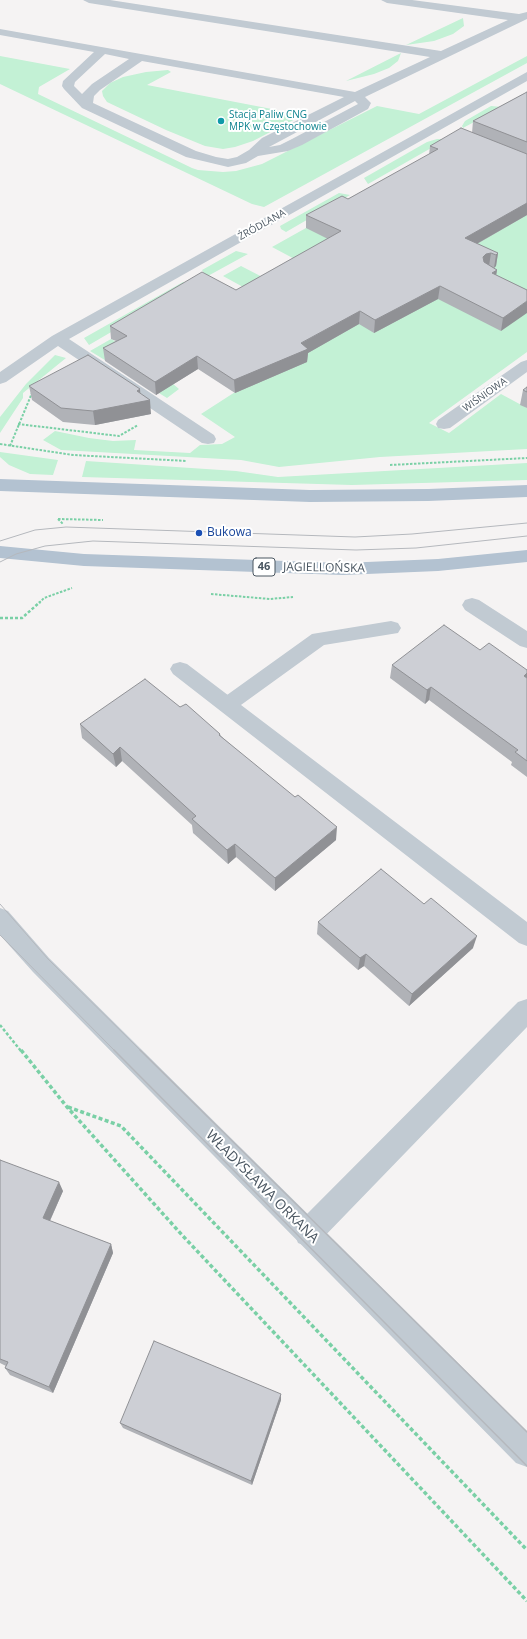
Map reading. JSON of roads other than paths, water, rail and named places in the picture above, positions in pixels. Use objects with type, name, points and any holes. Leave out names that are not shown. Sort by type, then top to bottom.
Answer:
[{"type":"main road","points":[[0,485],[310,496],[428,495],[527,491]]},
{"type":"main road","name":"JAGIELLOŃSKA","points":[[0,552],[84,560],[343,569],[438,565],[527,556]]},
{"type":"street","points":[[89,0],[442,55]]},
{"type":"street","points":[[387,0],[524,16]]},
{"type":"street","points":[[103,50],[69,81],[68,86],[86,104],[191,154],[228,163],[242,160],[254,153],[267,141],[356,96],[524,16]]},
{"type":"street","points":[[0,32],[356,96]]},
{"type":"street","points":[[86,104],[88,95],[96,87],[140,57]]},
{"type":"street","name":"ŹRÓDLANA","points":[[0,379],[58,339],[527,76]]},
{"type":"street","points":[[438,126],[455,133]]},
{"type":"street","points":[[58,339],[208,439]]},
{"type":"street","name":"WIŚNIOWA","points":[[444,424],[527,365]]},
{"type":"street","points":[[472,605],[527,641]]},
{"type":"street","points":[[227,705],[319,639],[391,628]]},
{"type":"street","points":[[180,669],[527,936]]},
{"type":"street","name":"WŁADYSŁAWA ORKANA","points":[[0,918],[41,965],[527,1452]]},
{"type":"street","points":[[308,1233],[527,1010]]},
{"type":"tram line","points":[[0,541],[35,530],[66,527],[355,537],[412,534],[527,523]]},
{"type":"tram line","points":[[0,562],[16,554],[45,546],[93,541],[356,550],[416,548],[527,536]]},
{"type":"tram line","points":[[0,904],[48,959],[141,1051]]},
{"type":"tram line","points":[[0,935],[115,1051]]},
{"type":"tram line","points":[[114,1050],[527,1466]]},
{"type":"tram line","points":[[140,1050],[527,1432]]},
{"type":"place","name":"Stacja Paliw CNG MPK w Częstochowie","points":[[221,121]]},
{"type":"place","name":"Bukowa","points":[[199,533]]}]
